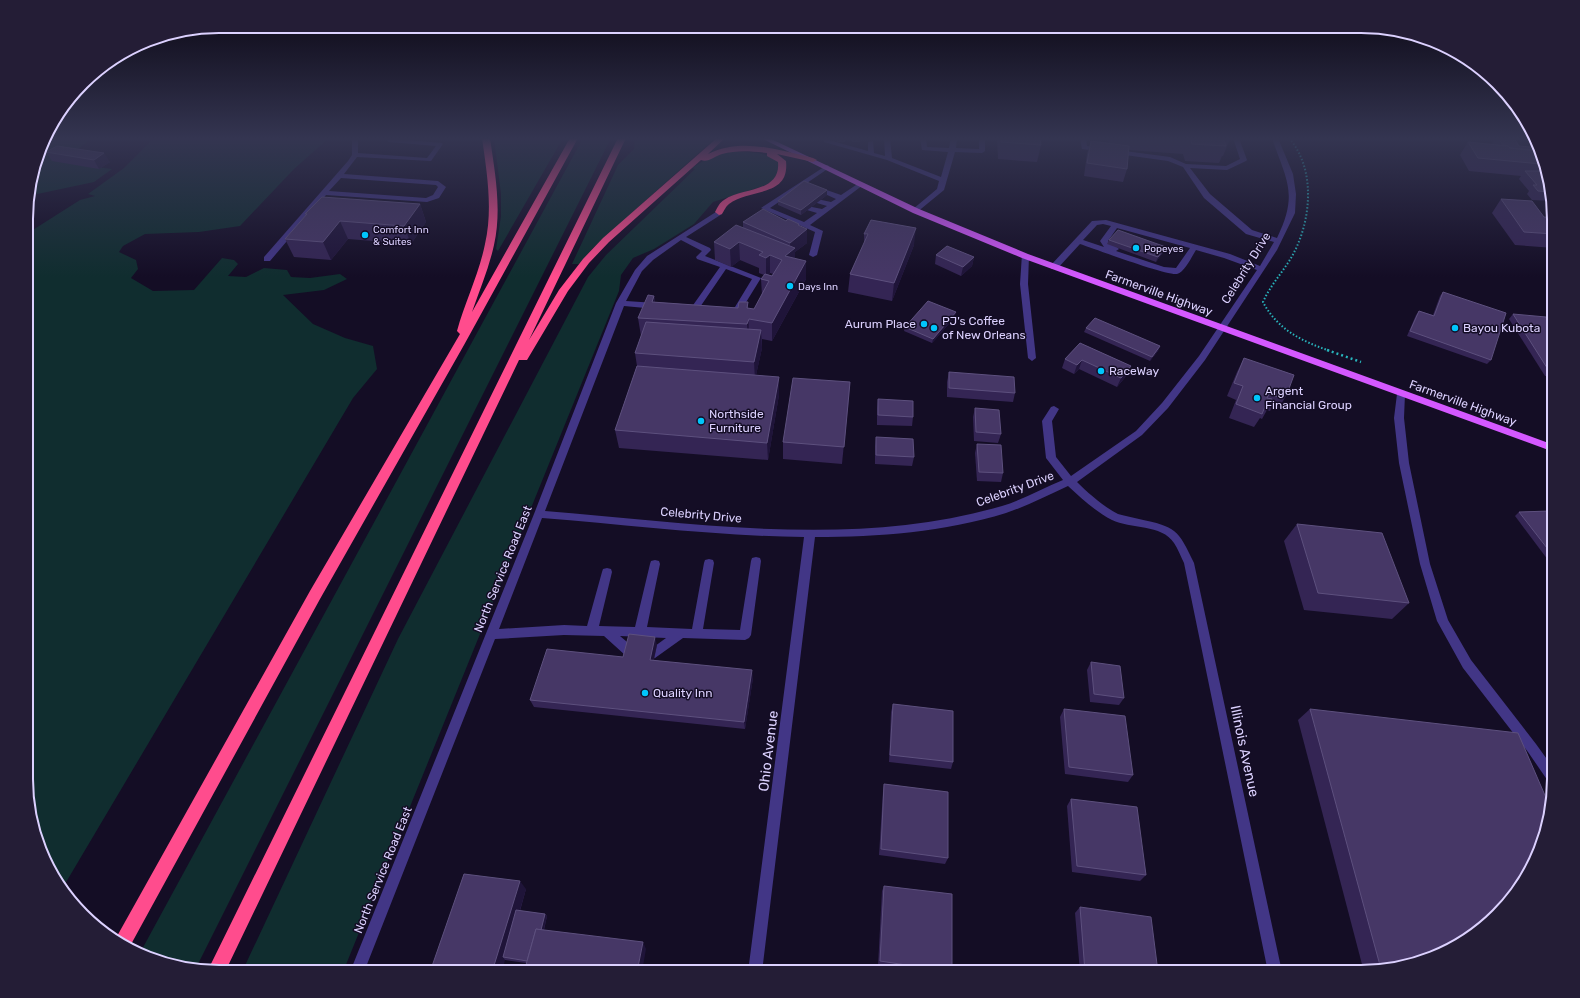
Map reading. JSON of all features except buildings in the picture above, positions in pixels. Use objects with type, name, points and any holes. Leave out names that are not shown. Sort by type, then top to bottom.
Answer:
[{"type":"highway","points":[[459,345],[468,307],[490,243],[494,204],[492,185]]},
{"type":"highway","points":[[125,939],[315,595],[459,345],[548,185]]},
{"type":"highway","points":[[219,965],[599,185]]},
{"type":"highway","points":[[458,474],[530,346],[573,276],[606,240],[669,185]]},
{"type":"highway","points":[[719,212],[727,201],[770,185]]},
{"type":"main road","name":"Farmerville Highway","points":[[862,185],[916,210],[1024,256],[1547,446]]},
{"type":"street","points":[[267,259],[331,185]]},
{"type":"street","points":[[324,193],[427,200],[436,196],[442,187],[440,185]]},
{"type":"street","points":[[801,185],[784,198],[762,210],[819,231],[813,255]]},
{"type":"street","points":[[807,185],[841,198]]},
{"type":"street","points":[[805,225],[860,185]]},
{"type":"street","points":[[916,210],[940,190],[942,185]]},
{"type":"street","points":[[1199,185],[1208,196],[1249,232],[1278,241]]},
{"type":"street","name":"Celebrity Drive","points":[[539,514],[810,534],[883,532],[945,523],[1019,503],[1070,482],[1123,446],[1158,414],[1221,329],[1278,241],[1291,212],[1291,185]]},
{"type":"street","points":[[342,194],[340,198],[343,203]]},
{"type":"street","points":[[376,205],[386,198]]},
{"type":"street","points":[[820,200],[832,205]]},
{"type":"street","points":[[810,208],[822,212]]},
{"type":"street","name":"North Service Road East","points":[[360,965],[628,286],[650,258],[719,212]]},
{"type":"street","points":[[1054,267],[1095,223],[1103,222],[1261,269]]},
{"type":"street","points":[[1115,226],[1104,239],[1104,243],[1150,262],[1151,266]]},
{"type":"street","points":[[680,237],[711,252],[700,257],[757,278],[737,310],[723,310]]},
{"type":"street","points":[[1078,241],[1151,266],[1171,271],[1179,270],[1194,248]]},
{"type":"street","points":[[1024,256],[1024,284],[1032,358]]},
{"type":"street","points":[[737,263],[745,267],[744,274]]},
{"type":"street","points":[[695,308],[725,266]]},
{"type":"street","points":[[620,303],[665,306]]},
{"type":"street","points":[[1401,394],[1399,418],[1404,463],[1425,564],[1443,621],[1467,664],[1547,770]]},
{"type":"street","points":[[1054,409],[1047,420],[1051,458],[1070,482]]},
{"type":"street","name":"Illinois Avenue","points":[[1070,482],[1085,496],[1115,517],[1165,530],[1178,540],[1189,563],[1196,588],[1274,965]]},
{"type":"street","name":"Ohio Avenue","points":[[756,965],[810,534]]},
{"type":"street","points":[[491,634],[592,630],[745,635],[756,561]]},
{"type":"street","points":[[697,634],[709,563]]},
{"type":"street","points":[[640,632],[655,564]]},
{"type":"street","points":[[592,630],[607,572]]},
{"type":"street","points":[[606,631],[629,651]]},
{"type":"street","points":[[655,653],[680,634]]},
{"type":"path","points":[[1307,185],[1309,209],[1297,248],[1284,270],[1268,290],[1263,302],[1271,318],[1296,337],[1361,362]]},
{"type":"green space","points":[[37,185],[82,185],[35,194]]},
{"type":"green space","points":[[101,185],[279,185],[240,226],[199,232],[145,234],[123,246],[119,252],[136,260],[138,269],[131,278],[153,291],[194,290],[222,258],[234,260],[238,264],[228,276],[246,277],[264,268],[287,270],[291,277],[310,278],[340,274],[347,279],[324,290],[283,295],[313,324],[345,338],[373,346],[377,369],[353,398],[65,884],[52,861],[43,839],[39,827],[33,791],[33,230],[80,200],[95,196],[88,194]]},
{"type":"green space","points":[[500,185],[536,185],[498,251],[496,249],[501,216]]},
{"type":"green space","points":[[558,185],[588,185],[198,964],[171,959],[142,948]]},
{"type":"green space","points":[[609,185],[663,185],[593,248],[579,264],[572,264]]},
{"type":"green space","points":[[679,185],[767,185],[713,202],[694,224],[654,249],[633,258],[621,275],[619,291],[346,965],[245,965],[398,639],[588,277],[606,255]]},
{"type":"place","name":"Comfort Inn & Suites","points":[[365,235]]},
{"type":"place","name":"Popeyes","points":[[1136,248]]},
{"type":"place","name":"Days Inn","points":[[790,286]]},
{"type":"place","name":"Aurum Place","points":[[924,324]]},
{"type":"place","name":"PJ's Coffee of New Orleans","points":[[934,328]]},
{"type":"place","name":"Bayou Kubota","points":[[1455,328]]},
{"type":"place","name":"RaceWay","points":[[1101,371]]},
{"type":"place","name":"Argent Financial Group","points":[[1257,398]]},
{"type":"place","name":"Northside Furniture","points":[[701,421]]},
{"type":"place","name":"Quality Inn","points":[[645,693]]}]
